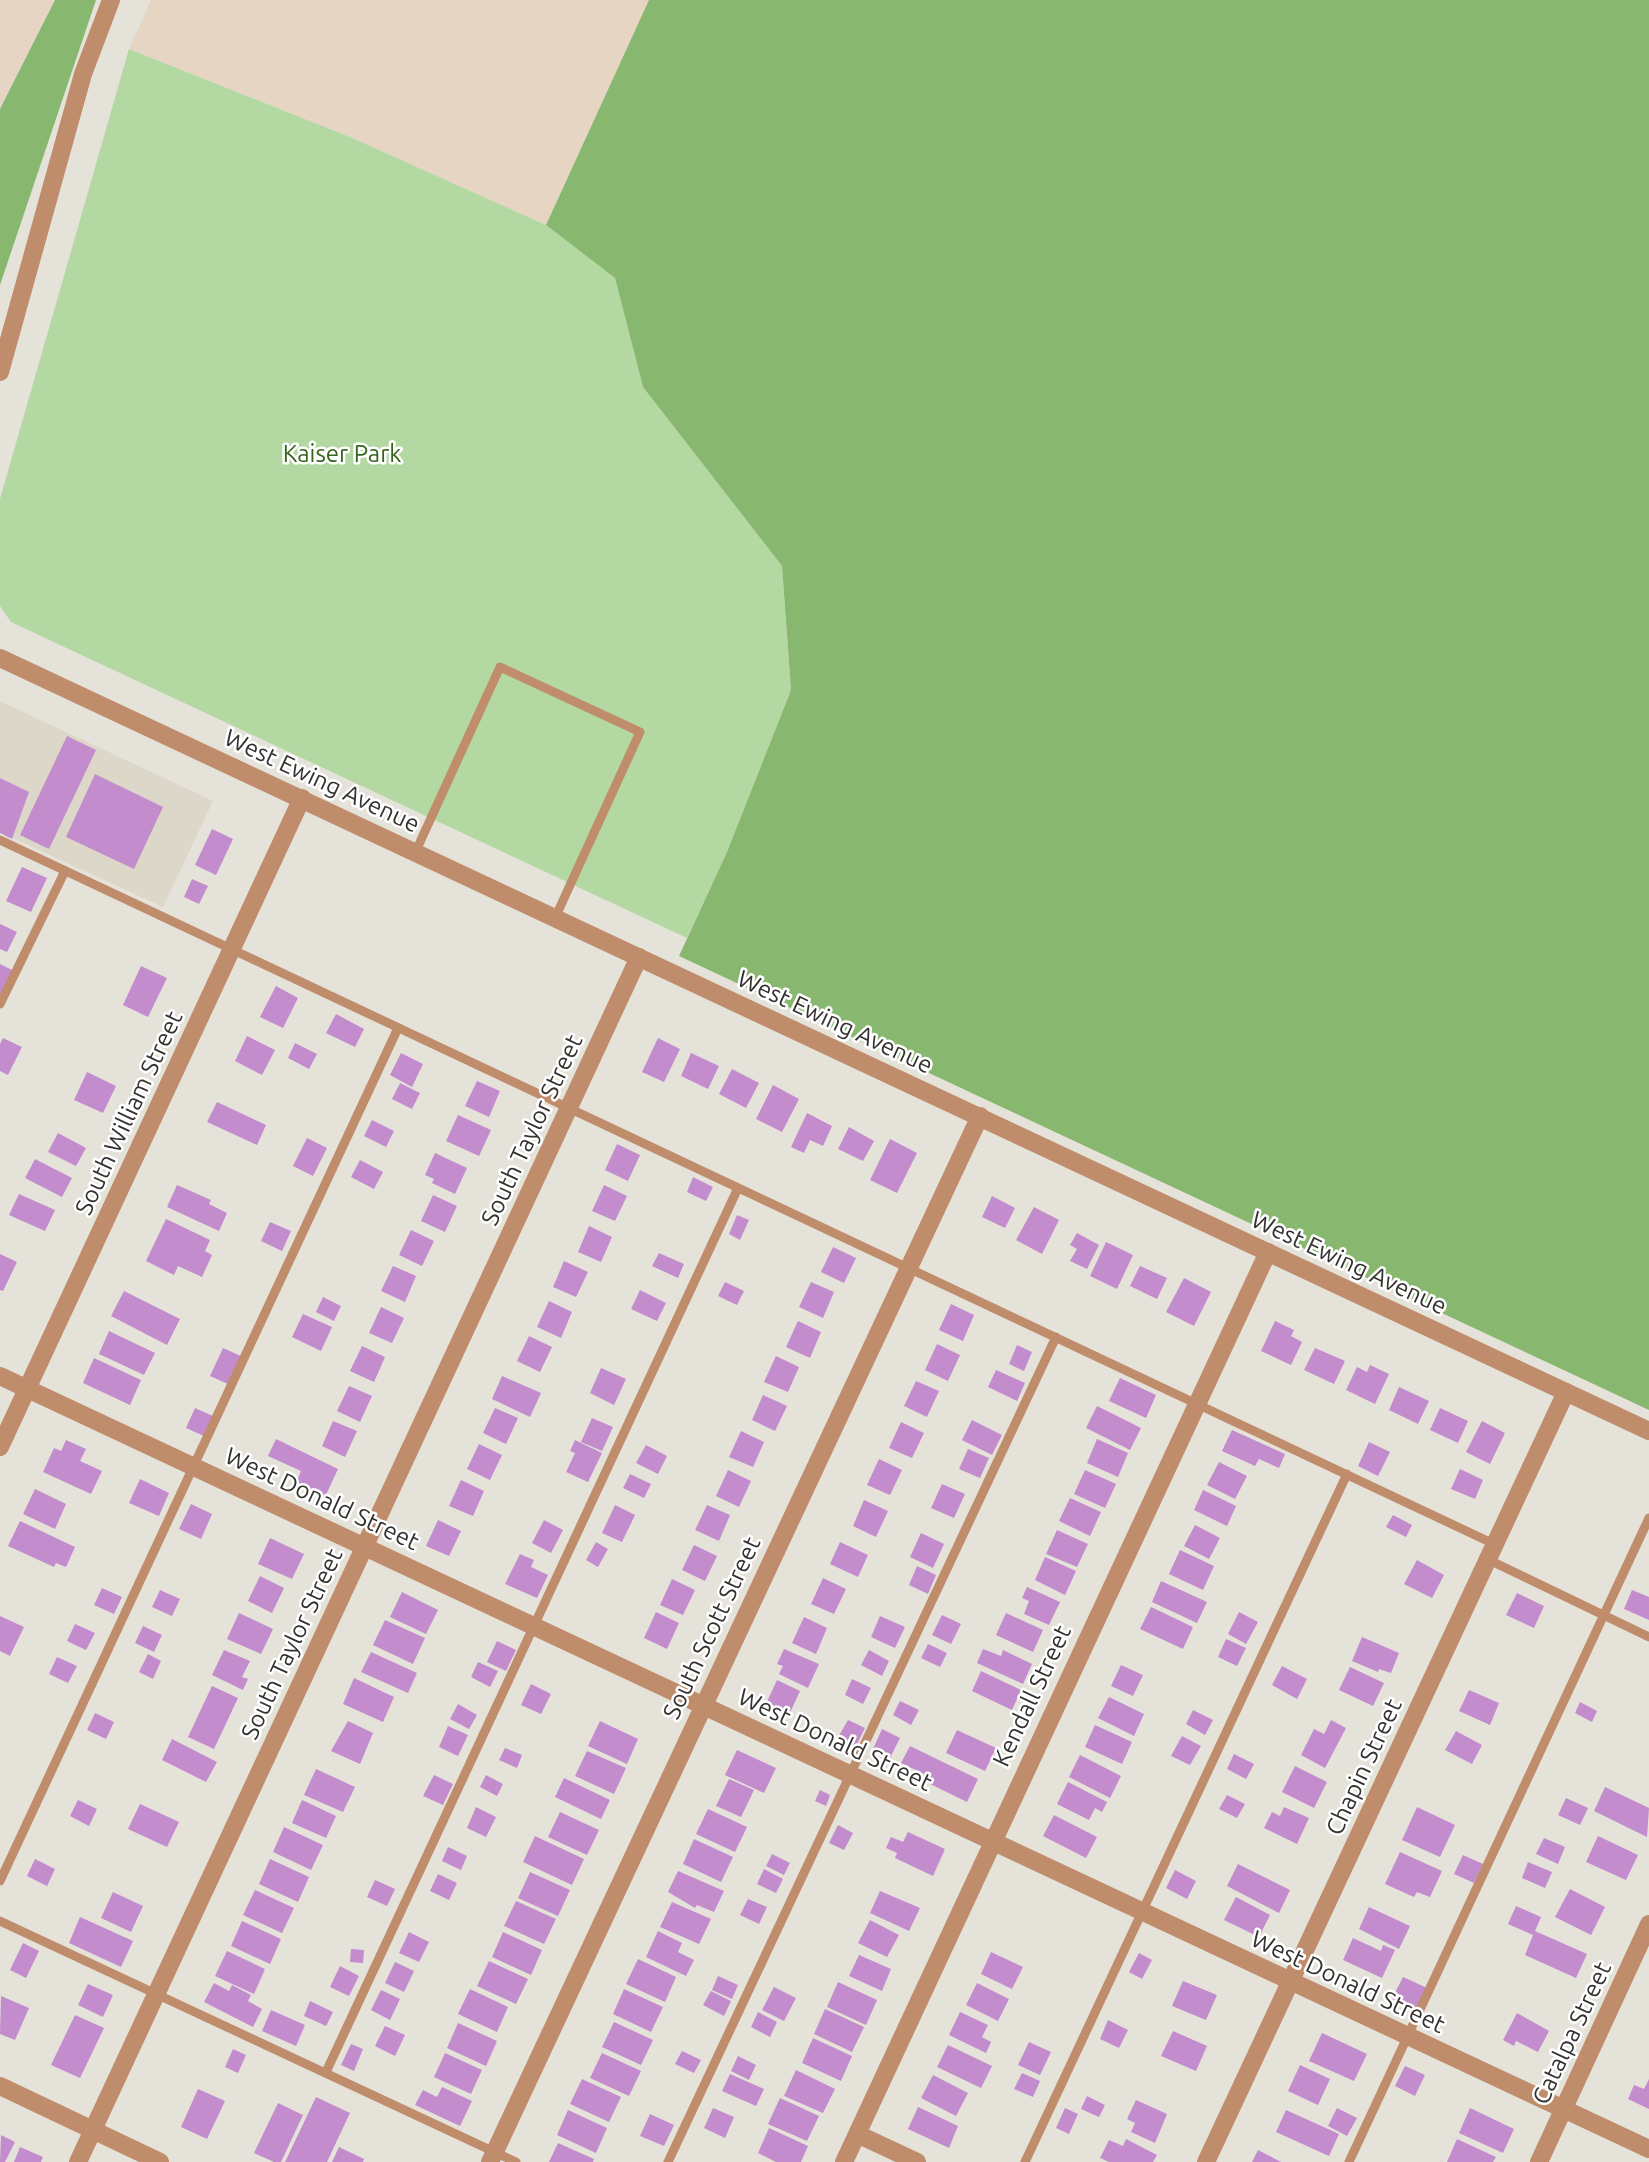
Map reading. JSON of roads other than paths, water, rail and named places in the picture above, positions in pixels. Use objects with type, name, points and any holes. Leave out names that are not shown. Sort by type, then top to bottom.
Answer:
[{"type":"street","points":[[0,372],[80,86],[111,0]]},
{"type":"street","name":"West Ewing Avenue","points":[[0,658],[1649,1431]]},
{"type":"street","name":"South William Street","points":[[0,1447],[302,798]]},
{"type":"street","name":"South Taylor Street","points":[[78,2162],[639,957]]},
{"type":"street","name":"South Scott Street","points":[[492,2157],[980,1116]]},
{"type":"street","name":"Kendall Street","points":[[844,2162],[991,1840],[1268,1252]]},
{"type":"street","name":"West Donald Street","points":[[0,1376],[1649,2149]]},
{"type":"street","name":"Chapin Street","points":[[1206,2162],[1566,1392]]},
{"type":"street","name":"Catalpa Street","points":[[1539,2162],[1649,1924]]},
{"type":"street","points":[[0,2086],[160,2162]]},
{"type":"street","points":[[857,2134],[917,2162]]},
{"type":"lane","points":[[415,853],[500,667],[640,732],[555,918]]},
{"type":"lane","points":[[0,840],[1347,1474],[1491,1551],[1604,1616],[1649,1637]]},
{"type":"lane","points":[[0,1004],[65,870]]},
{"type":"lane","points":[[0,1881],[398,1028]]},
{"type":"lane","points":[[326,2072],[738,1188]]},
{"type":"lane","points":[[668,2162],[1056,1338]]},
{"type":"lane","points":[[1025,2162],[1347,1474]]},
{"type":"lane","points":[[1349,2162],[1649,1518]]},
{"type":"lane","points":[[0,1921],[326,2072],[492,2157],[516,2162]]},
{"type":"park label","name":"Kaiser Park","points":[[342,454]]}]
